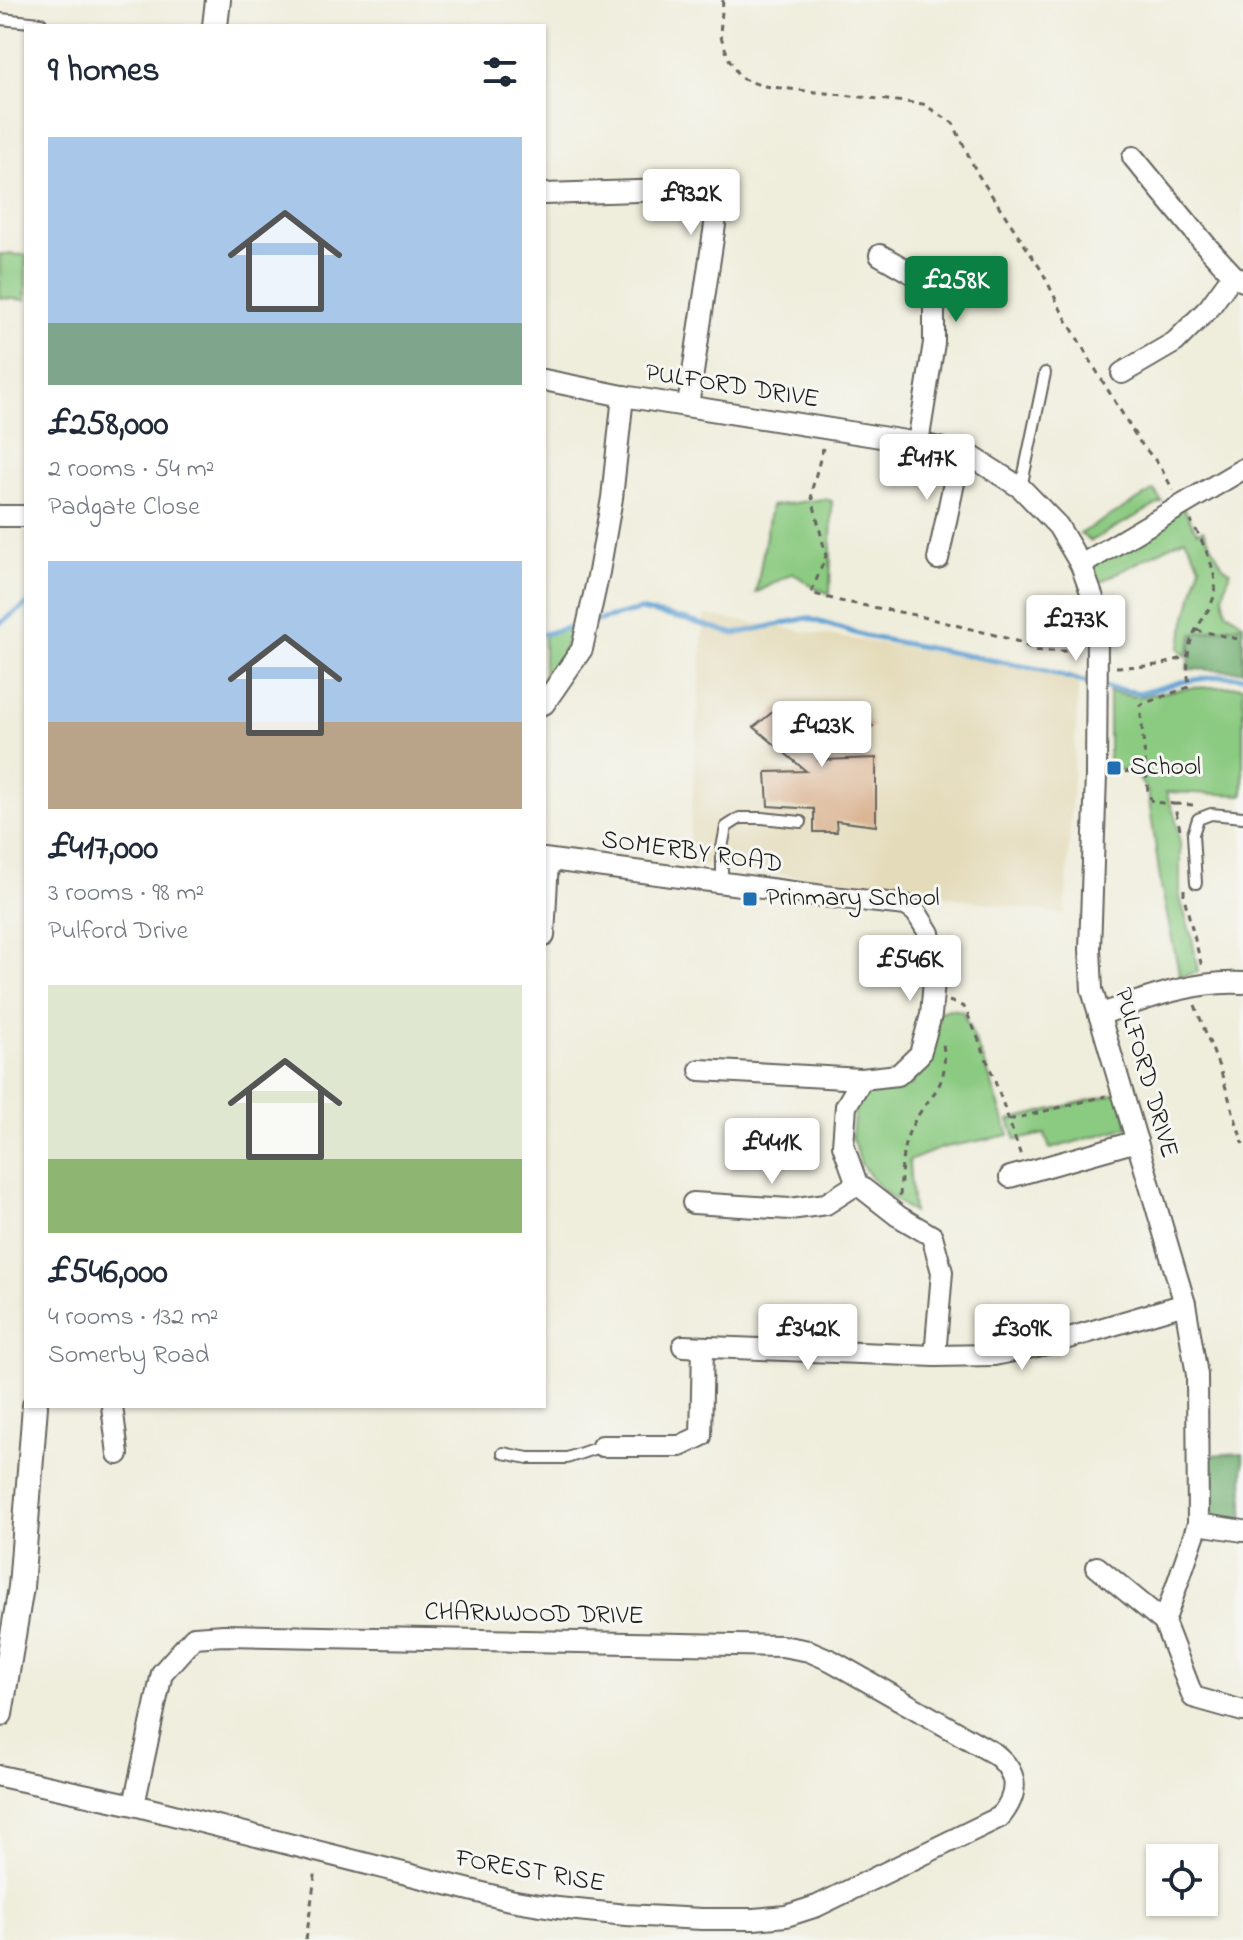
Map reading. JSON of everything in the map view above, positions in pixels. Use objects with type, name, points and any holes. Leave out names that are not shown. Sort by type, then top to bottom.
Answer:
[{"type":"street","points":[[215,24],[218,0]]},
{"type":"street","points":[[1122,373],[1175,342],[1238,278],[1133,157]]},
{"type":"street","points":[[546,194],[690,191],[703,199],[716,218],[688,406]]},
{"type":"street","points":[[880,255],[934,286],[934,343],[918,443]]},
{"type":"street","name":"PULFORD DRIVE","points":[[546,380],[623,396],[918,443],[971,456],[1021,488],[1058,526],[1081,565],[1093,598],[1098,659],[1090,949],[1092,990],[1185,1304],[1197,1375],[1198,1524],[1164,1622]]},
{"type":"street","points":[[546,701],[582,649],[612,498],[623,396]]},
{"type":"street","points":[[938,559],[960,454]]},
{"type":"street","points":[[1081,565],[1243,469]]},
{"type":"street","points":[[0,516],[24,516]]},
{"type":"street","name":"SOMERBY ROAD","points":[[546,859],[906,905],[916,912],[929,933],[935,969],[931,1015],[920,1054],[898,1075],[862,1079],[700,1070]]},
{"type":"street","points":[[1099,1015],[1198,986],[1243,983]]},
{"type":"street","points":[[862,1079],[846,1106],[843,1145],[857,1184],[898,1216],[932,1236],[942,1272],[935,1356]]},
{"type":"street","points":[[1018,1174],[1137,1141]]},
{"type":"street","points":[[693,1203],[790,1209],[826,1204],[857,1184]]},
{"type":"street","points":[[602,1446],[680,1446],[701,1436],[693,1347],[935,1356],[994,1355],[1052,1343],[1185,1304]]},
{"type":"street","points":[[0,1714],[21,1587],[35,1408]]},
{"type":"street","points":[[112,1408],[118,1454]]},
{"type":"street","points":[[1198,1524],[1243,1531]]},
{"type":"street","points":[[1097,1567],[1164,1622],[1193,1697],[1243,1711]]},
{"type":"street","name":"CHARNWOOD DRIVE","points":[[134,1805],[162,1673],[194,1637],[224,1635],[782,1646],[809,1651],[832,1661],[995,1754],[1004,1762],[1013,1781]]},
{"type":"street","name":"FOREST RISE","points":[[0,1776],[134,1805],[510,1900],[626,1915],[702,1919],[786,1916],[817,1906],[1000,1817],[1010,1805],[1013,1781]]},
{"type":"lane","points":[[0,19],[41,23]]},
{"type":"lane","points":[[1021,488],[1045,373]]},
{"type":"lane","points":[[1196,883],[1193,834],[1198,819],[1211,814],[1243,817]]},
{"type":"lane","points":[[722,883],[722,848],[726,827],[740,818],[801,822]]},
{"type":"lane","points":[[503,1453],[528,1458],[567,1458],[602,1446]]},
{"type":"path","points":[[723,0],[720,34],[740,78],[763,86],[923,104],[953,123],[977,173],[1042,271],[1100,377],[1139,441],[1160,466],[1201,539],[1214,578],[1215,591],[1188,655],[1188,688],[1140,705],[1148,792],[1152,802],[1174,804],[1181,837]]},
{"type":"path","points":[[830,430],[811,493],[826,556],[811,593],[999,636],[1037,651],[1083,651],[1112,667],[1156,666],[1188,655]]},
{"type":"path","points":[[1196,630],[1243,640]]},
{"type":"path","points":[[1096,775],[1145,770]]},
{"type":"path","points":[[1184,885],[1184,897],[1203,971],[1195,1005],[1221,1072],[1243,1144]]},
{"type":"path","points":[[932,1000],[952,1001],[964,1007],[987,1056],[1009,1120],[1018,1174]]},
{"type":"path","points":[[898,1216],[904,1147],[910,1128],[943,1079],[946,1062],[943,1041]]},
{"type":"path","points":[[1009,1120],[1122,1092]]},
{"type":"path","points":[[306,1940],[319,1852]]},
{"type":"shaded area","points":[[704,615],[1079,676],[1065,915],[861,883],[688,864]]},
{"type":"green space","points":[[0,254],[24,255],[24,300],[0,298]]},
{"type":"green space","points":[[1154,490],[1162,502],[1091,541],[1080,534]]},
{"type":"green space","points":[[824,499],[832,501],[830,594],[793,573],[756,593],[771,506]]},
{"type":"green space","points":[[1182,506],[1197,532],[1203,530],[1223,566],[1230,571],[1223,596],[1226,611],[1243,623],[1194,634],[1186,656],[1179,649],[1200,565],[1185,538],[1092,586],[1081,565]]},
{"type":"green space","points":[[1243,624],[1243,671],[1187,669],[1193,634]]},
{"type":"green space","points":[[572,627],[551,682],[546,678],[546,634]]},
{"type":"green space","points":[[1243,686],[1243,795],[1166,792],[1175,816],[1180,844],[1180,898],[1198,972],[1180,977],[1161,886],[1148,792],[1132,769],[1109,770],[1109,692],[1137,697],[1188,688]]},
{"type":"green space","points":[[950,1009],[962,1011],[983,1058],[1009,1135],[941,1148],[909,1161],[913,1213],[883,1191],[861,1164],[852,1137],[855,1106],[867,1092],[911,1085],[933,1053],[939,1012]]},
{"type":"green space","points":[[1122,1092],[1128,1127],[1050,1149],[1045,1134],[1016,1140],[1009,1120]]},
{"type":"green space","points":[[1243,1453],[1243,1518],[1203,1515],[1207,1455]]},
{"type":"building","points":[[785,702],[805,721],[816,717],[835,723],[854,706],[873,726],[820,760],[876,758],[876,826],[836,821],[837,832],[814,832],[814,809],[768,806],[766,772],[806,771],[754,727]]},
{"type":"waterway","points":[[0,623],[24,606]]},
{"type":"waterway","points":[[595,621],[640,610],[735,634],[807,618],[865,636],[1038,669],[1091,684]]},
{"type":"waterway","points":[[546,633],[582,624]]},
{"type":"waterway","points":[[1101,687],[1141,693],[1181,682],[1220,676],[1243,677]]},
{"type":"place","name":"School","points":[[1114,768]]},
{"type":"place","name":"Prinmary School","points":[[750,899]]}]
